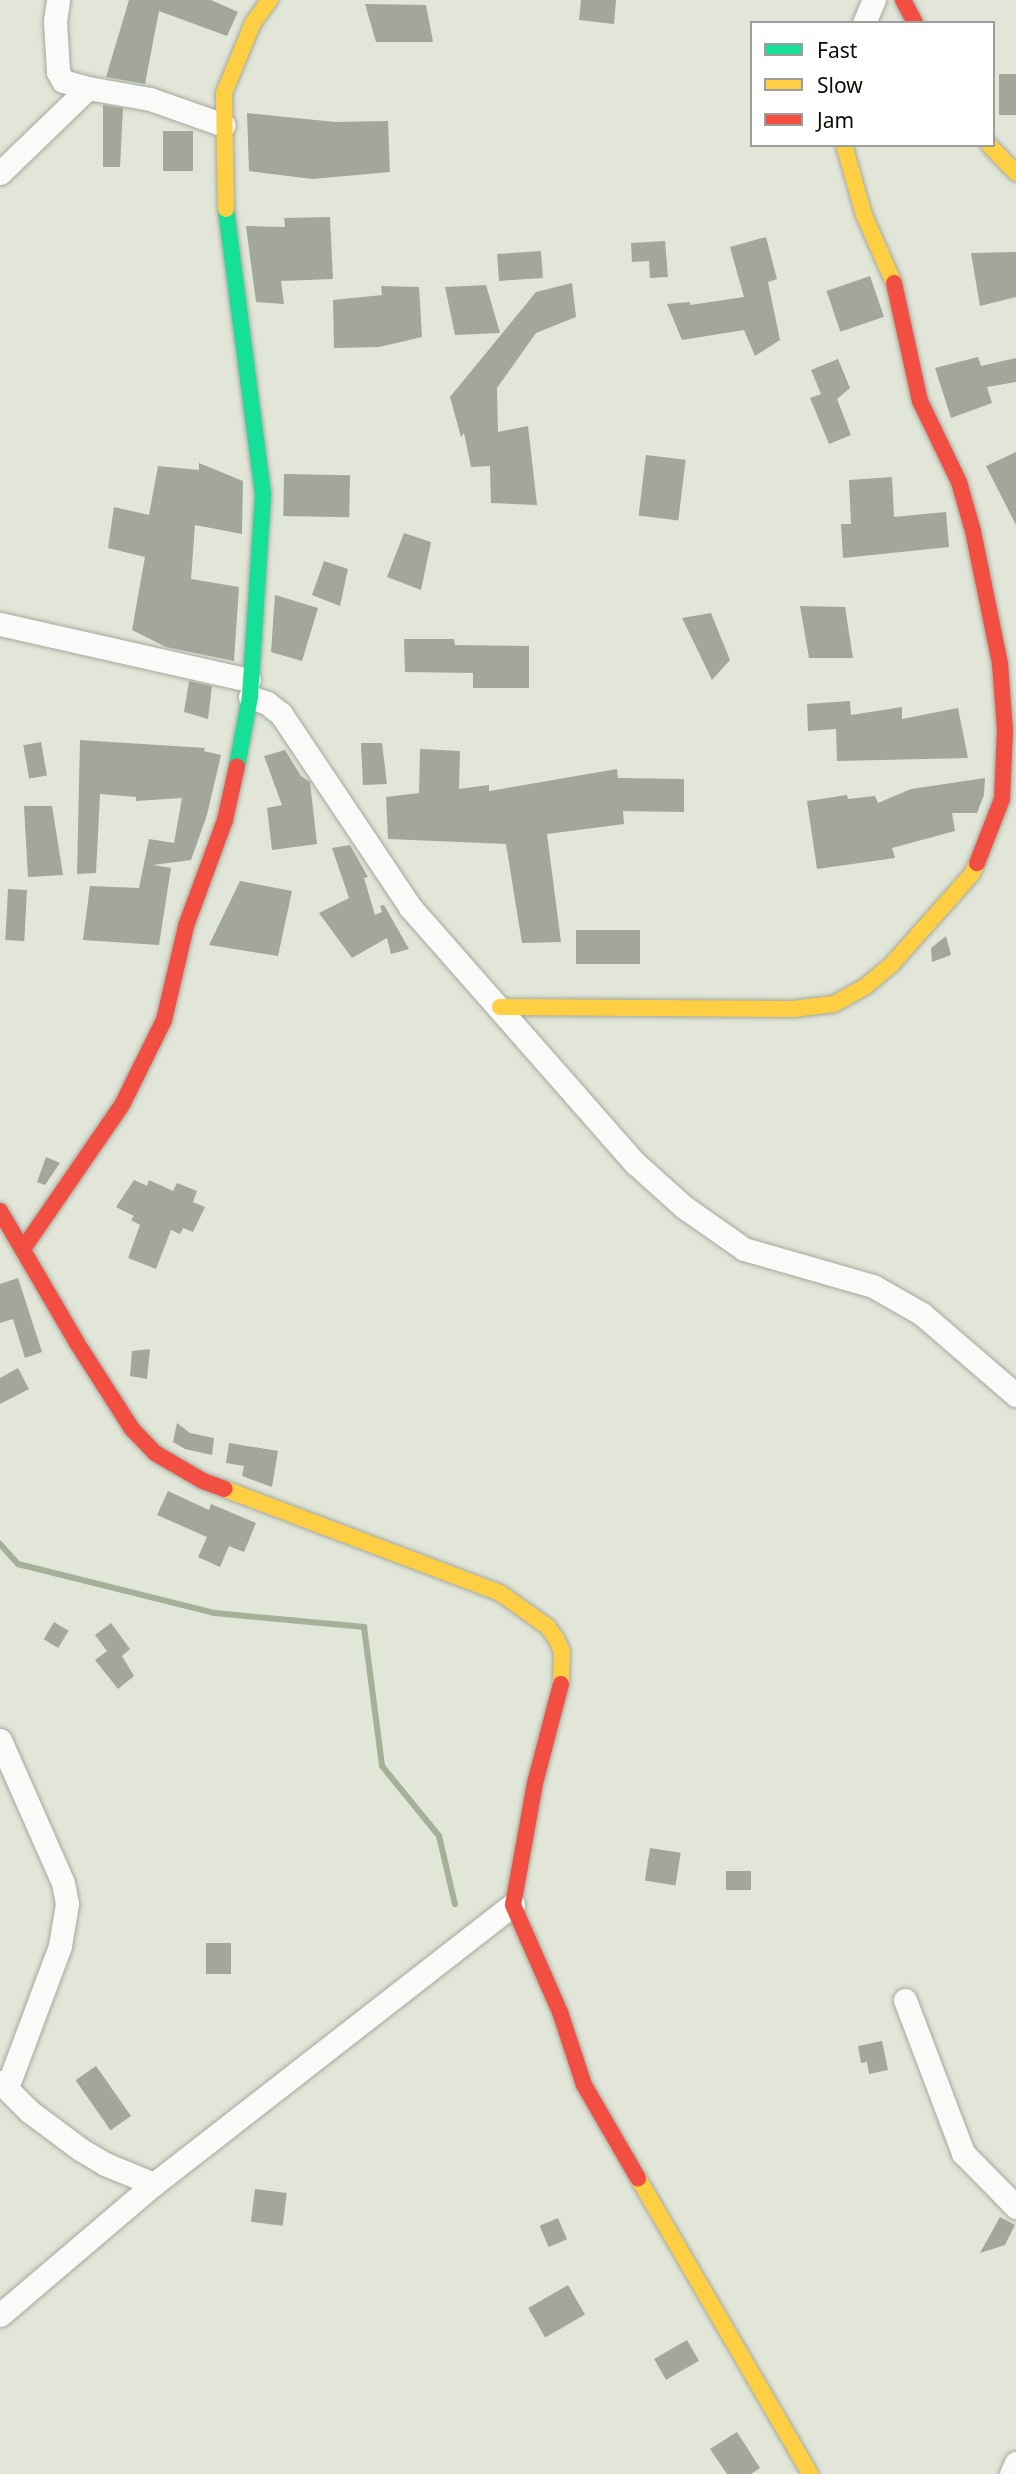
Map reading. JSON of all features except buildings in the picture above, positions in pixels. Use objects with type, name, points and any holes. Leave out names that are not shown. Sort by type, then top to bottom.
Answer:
[{"type":"street","points":[[58,0],[55,21],[58,72],[63,81],[150,99],[224,125]]},
{"type":"street","points":[[23,1249],[122,1105],[164,1020],[186,926],[225,820],[249,689],[262,495],[227,230],[224,93],[234,61],[253,23],[270,0]]},
{"type":"street","points":[[865,21],[874,0]]},
{"type":"street","points":[[903,0],[914,21]]},
{"type":"street","points":[[0,173],[88,88]]},
{"type":"street","points":[[500,1007],[793,1009],[834,1004],[866,986],[892,964],[972,874],[1002,799],[1005,730],[1000,664],[973,531],[962,494],[920,401],[896,287],[864,215],[845,147]]},
{"type":"street","points":[[991,147],[1016,173]]},
{"type":"street","points":[[0,624],[249,689],[281,714],[410,907],[635,1163],[684,1207],[744,1249],[873,1286],[922,1314],[1016,1395]]},
{"type":"street","points":[[0,1211],[77,1343],[132,1429],[155,1454],[203,1481],[500,1592],[548,1627],[562,1652],[562,1681],[540,1757],[513,1905],[522,1932],[560,2012],[584,2085],[810,2474]]},
{"type":"street","points":[[0,1740],[63,1883],[67,1904],[60,1946],[3,2085],[29,2111],[79,2148],[105,2164],[154,2185]]},
{"type":"street","points":[[0,2315],[154,2185],[513,1905]]},
{"type":"street","points":[[905,2000],[963,2153],[1016,2207]]},
{"type":"street","points":[[1010,2474],[1016,2463]]},
{"type":"waterway","points":[[0,1544],[18,1564],[214,1613],[364,1627],[382,1766],[439,1836],[455,1904]]},
{"type":"traffic: fast","points":[[226,209],[263,495],[250,697],[237,766]]},
{"type":"traffic: slow","points":[[226,209],[224,93],[253,23],[270,0]]},
{"type":"traffic: slow","points":[[845,147],[864,215],[894,283]]},
{"type":"traffic: slow","points":[[991,147],[1016,173]]},
{"type":"traffic: slow","points":[[500,1007],[793,1009],[834,1004],[866,986],[892,964],[972,874],[977,863]]},
{"type":"traffic: slow","points":[[225,1489],[500,1593],[548,1627],[557,1640],[562,1652],[561,1684]]},
{"type":"traffic: slow","points":[[638,2178],[810,2474]]},
{"type":"traffic: jam","points":[[903,0],[914,21]]},
{"type":"traffic: jam","points":[[894,283],[920,401],[959,482],[973,531],[1000,664],[1005,730],[1002,799],[977,863]]},
{"type":"traffic: jam","points":[[23,1249],[122,1105],[164,1020],[186,926],[225,820],[237,766]]},
{"type":"traffic: jam","points":[[0,1211],[77,1343],[132,1429],[155,1453],[203,1481],[225,1489]]},
{"type":"traffic: jam","points":[[561,1684],[535,1783],[513,1905],[560,2012],[584,2085],[638,2178]]}]
